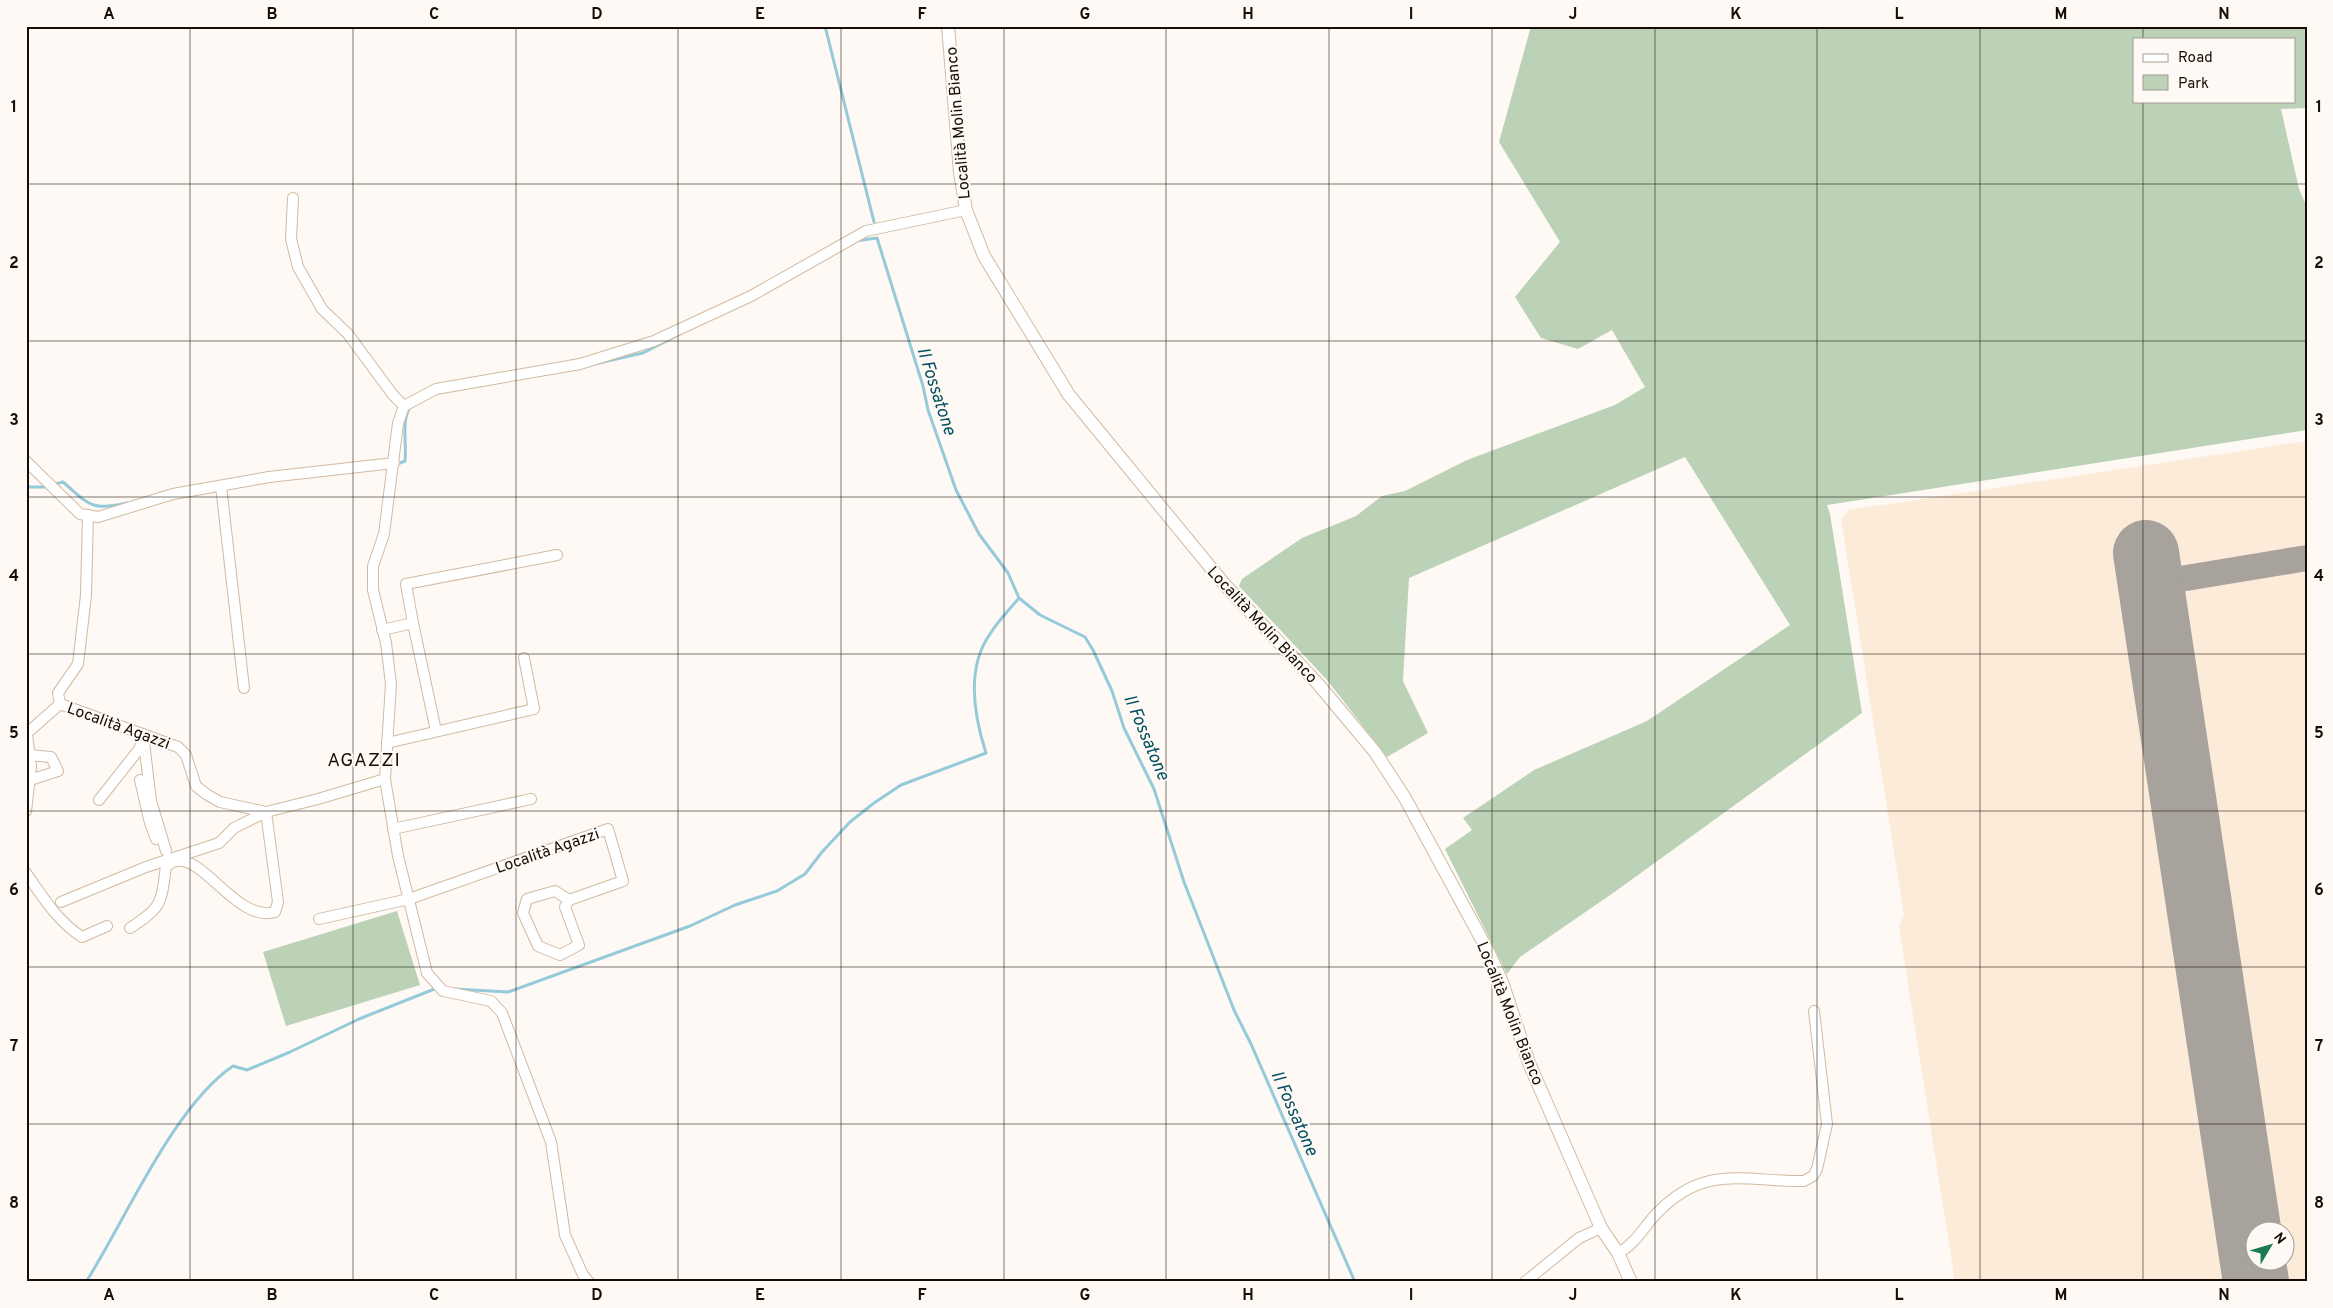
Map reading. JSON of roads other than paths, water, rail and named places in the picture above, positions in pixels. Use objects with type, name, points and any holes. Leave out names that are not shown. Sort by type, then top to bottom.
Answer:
[{"type":"street","name":"Località Molin Bianco","points":[[948,26],[960,172],[966,210],[984,256],[1070,395],[1127,468],[1225,585],[1319,685],[1375,752],[1405,798],[1468,911],[1495,967],[1529,1063],[1601,1228],[1618,1253],[1631,1282]]},
{"type":"street","points":[[293,198],[291,239],[298,268],[322,309],[348,334],[393,395],[404,406]]},
{"type":"street","points":[[589,1282],[583,1275],[565,1235],[551,1142],[502,1013],[491,1001],[443,991],[427,973],[409,899],[385,779],[391,684],[373,590],[373,566],[384,534],[398,423],[404,406],[436,389],[580,364],[654,341],[751,296],[866,231],[966,210]]},
{"type":"street","points":[[26,461],[80,514],[98,517],[173,494],[269,477],[394,463]]},
{"type":"street","points":[[221,486],[244,688]]},
{"type":"street","name":"Località Agazzi","points":[[60,704],[58,693],[78,664],[86,596],[88,515]]},
{"type":"street","points":[[436,732],[406,584],[558,555]]},
{"type":"street","points":[[382,630],[413,623]]},
{"type":"street","points":[[387,743],[534,709],[524,658]]},
{"type":"street","name":"Località Agazzi","points":[[60,704],[178,747],[186,756],[196,786],[206,794],[220,802],[266,812]]},
{"type":"street","name":"Località Agazzi","points":[[26,811],[30,780],[26,734],[60,704]]},
{"type":"street","points":[[100,800],[140,748],[143,734]]},
{"type":"street","points":[[143,734],[150,801],[165,856]]},
{"type":"street","points":[[29,755],[51,757],[58,771],[30,780]]},
{"type":"street","name":"Località Agazzi","points":[[61,902],[165,856],[219,843],[234,828],[266,812],[385,779]]},
{"type":"street","points":[[140,780],[150,823],[165,856]]},
{"type":"street","points":[[394,829],[531,799]]},
{"type":"street","points":[[130,928],[152,914],[161,901],[166,866],[176,861],[190,863],[253,912],[266,915],[275,912],[278,902],[266,812]]},
{"type":"street","name":"Località Agazzi","points":[[409,899],[608,829],[623,881],[569,900]]},
{"type":"street","points":[[26,872],[50,908],[73,932],[82,937],[107,926]]},
{"type":"street","points":[[555,891],[569,900],[565,908],[579,945],[560,955],[538,946],[523,913],[527,899],[555,891]]},
{"type":"street","points":[[319,919],[409,899]]},
{"type":"street","points":[[1618,1253],[1630,1247],[1643,1228],[1659,1211],[1690,1187],[1702,1181],[1715,1178],[1798,1181],[1813,1176],[1817,1169],[1827,1124],[1814,1011]]},
{"type":"street","points":[[1525,1282],[1579,1238],[1601,1228]]},
{"type":"waterway","name":"Il Fossatone","points":[[825,26],[874,222]]},
{"type":"waterway","name":"Il Fossatone","points":[[855,241],[877,238],[923,386],[928,410],[956,490],[979,534],[1008,573],[1019,598],[1040,615],[1085,637],[1093,650],[1112,691],[1124,728],[1154,789],[1184,882],[1234,1010],[1251,1044],[1355,1282]]},
{"type":"waterway","points":[[594,364],[643,353],[682,333]]},
{"type":"waterway","points":[[395,465],[405,461],[405,426],[410,407]]},
{"type":"waterway","points":[[26,487],[44,487],[63,482],[91,504],[105,506],[127,503]]},
{"type":"waterway","points":[[455,989],[508,992],[690,926],[735,905],[777,891],[805,874],[822,852],[850,822],[901,785],[986,753],[978,724],[974,692],[978,662],[982,647],[990,634],[1019,598]]},
{"type":"waterway","points":[[86,1282],[152,1166],[190,1108],[211,1084],[233,1066],[247,1070],[359,1019],[437,988]]},
{"type":"district","name":"AGAZZI","points":[[364,759]]}]
